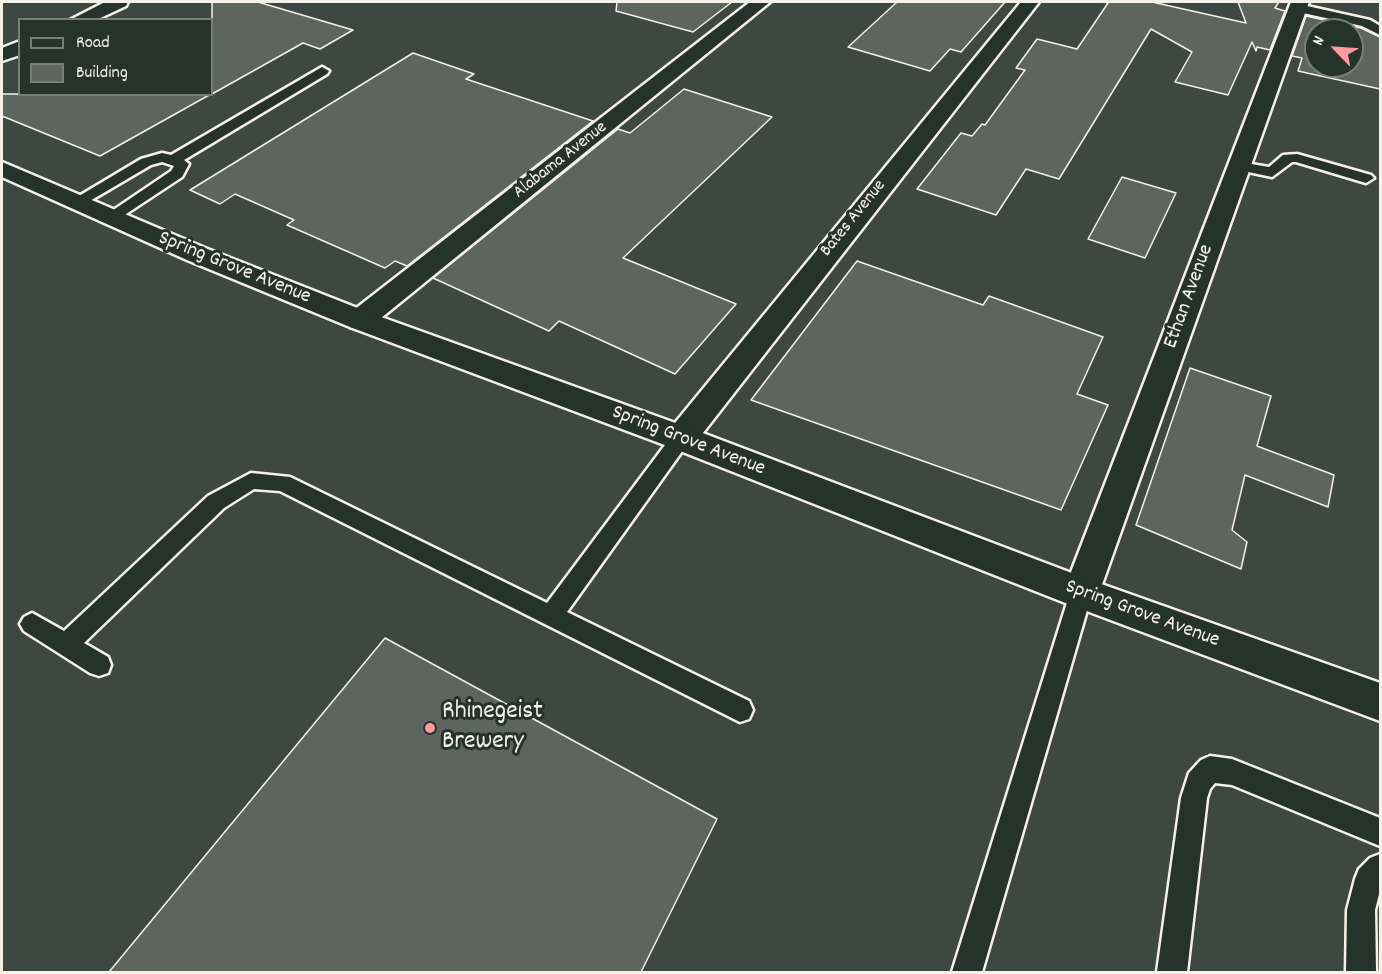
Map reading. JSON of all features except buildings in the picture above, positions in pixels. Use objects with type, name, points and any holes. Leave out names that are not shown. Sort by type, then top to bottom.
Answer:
[{"type":"street","points":[[83,18],[118,2]]},
{"type":"street","name":"Alabama Avenue","points":[[360,320],[761,2]]},
{"type":"street","name":"Bates Avenue","points":[[681,438],[1030,2]]},
{"type":"street","name":"Ethan Avenue","points":[[1081,593],[1299,5]]},
{"type":"street","points":[[2,55],[18,48]]},
{"type":"street","name":"Spring Grove Avenue","points":[[2,169],[111,217],[360,320],[681,438],[1081,593],[1380,702]]},
{"type":"lane","points":[[1340,17],[1341,2]]},
{"type":"lane","points":[[1299,5],[1366,22],[1380,31]]},
{"type":"lane","points":[[172,161],[322,71]]},
{"type":"lane","points":[[77,202],[146,162],[162,157],[182,164],[177,174],[111,217]]},
{"type":"lane","points":[[1239,166],[1272,172],[1288,158],[1297,158],[1366,178]]},
{"type":"lane","points":[[551,616],[681,438]]},
{"type":"lane","points":[[66,645],[216,502],[251,481],[283,483],[740,710]]},
{"type":"lane","points":[[967,972],[1081,593]]},
{"type":"lane","points":[[32,624],[99,665]]},
{"type":"lane","points":[[1172,972],[1194,798],[1198,782],[1210,769],[1232,772],[1380,832]]},
{"type":"lane","points":[[1361,972],[1361,910],[1369,879],[1380,868]]},
{"type":"shaded area","points":[[2,2],[1380,2],[1380,972],[2,972]]},
{"type":"place","name":"Rhinegeist Brewery","points":[[430,728]]}]
